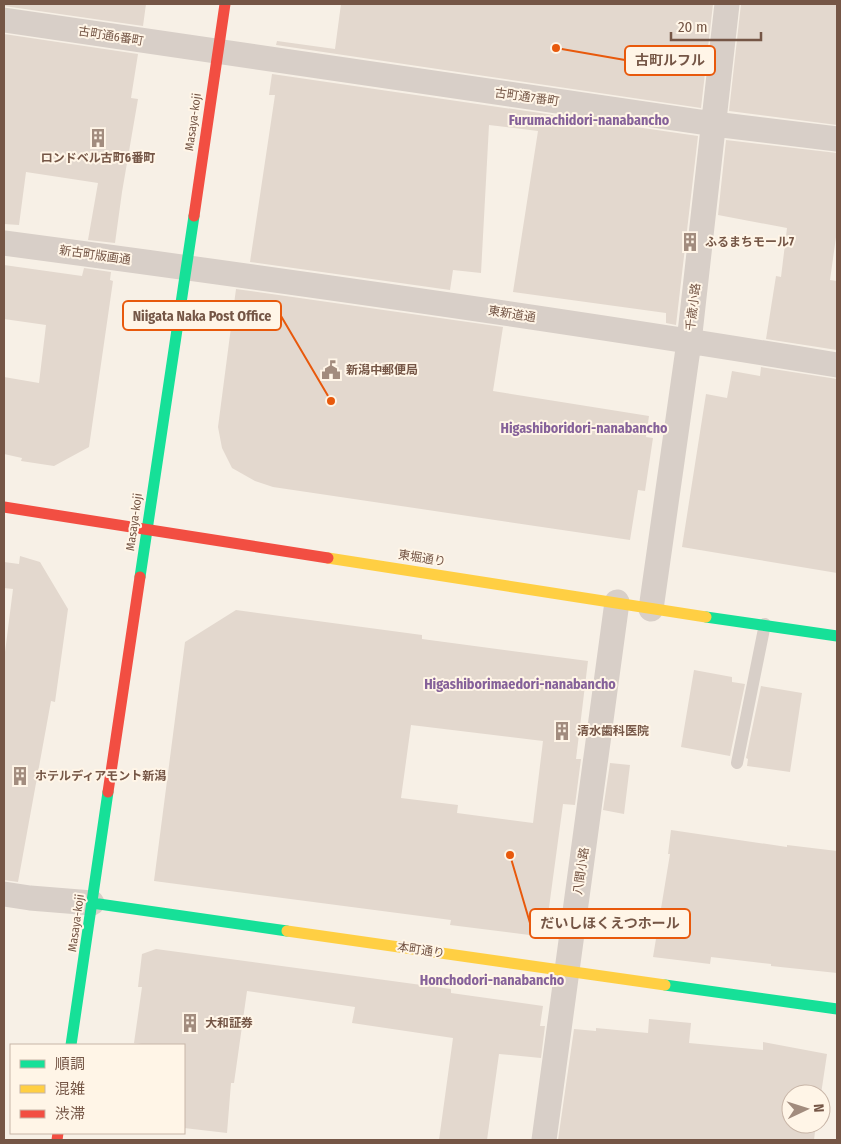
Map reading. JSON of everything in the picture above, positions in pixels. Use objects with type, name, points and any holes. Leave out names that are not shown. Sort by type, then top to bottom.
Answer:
[{"type":"main road","name":"Masaya-koji","points":[[71,1044],[225,4]]},
{"type":"main road","name":"東堀通り","points":[[4,507],[837,636]]},
{"type":"main road","name":"本町通り","points":[[92,903],[837,1009]]},
{"type":"street","name":"千歳小路","points":[[651,608],[689,342],[727,4]]},
{"type":"street","name":"古町通6番町","points":[[4,20],[218,52]]},
{"type":"street","name":"古町通7番町","points":[[218,52],[714,124],[837,139]]},
{"type":"street","name":"新古町版画通","points":[[4,243],[186,268]]},
{"type":"street","name":"東新道通","points":[[186,268],[455,305],[837,366]]},
{"type":"street","name":"八間小路","points":[[544,1140],[617,602]]},
{"type":"street","name":"本町通り","points":[[4,894],[92,903]]},
{"type":"lane","points":[[738,763],[765,624]]},
{"type":"building","points":[[4,4],[146,4],[143,26],[4,6]]},
{"type":"building","points":[[341,4],[713,4],[701,108],[276,45],[277,41],[335,49]]},
{"type":"building","points":[[741,4],[837,4],[837,125],[729,111]]},
{"type":"building","points":[[4,34],[138,54],[131,98],[138,99],[115,243],[88,240],[98,183],[26,172],[19,225],[4,224]]},
{"type":"building","points":[[272,74],[698,136],[676,325],[666,323],[666,313],[513,292],[538,131],[489,125],[481,273],[453,270],[450,290],[250,262],[275,95],[269,95]]},
{"type":"building","points":[[726,140],[837,153],[837,230],[830,280],[837,281],[837,350],[766,339],[776,276],[781,277],[787,228],[718,215]]},
{"type":"building","points":[[4,265],[82,276],[84,268],[111,272],[110,280],[113,281],[89,447],[54,466],[21,461],[22,458],[4,454],[4,377],[39,383],[46,325],[4,319]]},
{"type":"building","points":[[236,289],[503,327],[493,391],[649,416],[646,437],[653,438],[645,491],[638,490],[630,540],[273,487],[255,481],[232,468],[222,448],[218,427]]},
{"type":"building","points":[[761,367],[837,379],[837,573],[682,547],[706,394],[727,398],[732,371],[760,376]]},
{"type":"building","points":[[20,556],[40,562],[68,609],[55,702],[51,701],[18,882],[4,880],[4,660],[13,589],[4,588],[4,562],[19,564]]},
{"type":"building","points":[[236,610],[422,635],[422,639],[588,661],[576,759],[581,759],[575,805],[563,804],[545,937],[450,925],[451,920],[154,881],[185,642]],"holes":[[[411,725],[543,741],[533,823],[457,813],[458,805],[401,798]]]},
{"type":"building","points":[[694,670],[732,677],[732,682],[745,684],[730,756],[681,747]]},
{"type":"building","points":[[761,686],[802,693],[790,772],[747,766],[748,759],[746,758]]},
{"type":"building","points":[[610,763],[630,765],[624,814],[603,810]]},
{"type":"building","points":[[671,830],[787,847],[787,845],[837,851],[837,973],[711,957],[710,964],[653,957],[670,854],[668,854]]},
{"type":"building","points":[[156,949],[451,989],[451,993],[543,1006],[540,1026],[545,1026],[541,1058],[499,1054],[487,1140],[439,1140],[453,1038],[352,1023],[355,1007],[247,991],[234,1083],[231,1083],[227,1133],[185,1128],[185,1044],[134,1043],[142,987],[138,987],[142,954]]},
{"type":"building","points":[[649,1019],[691,1023],[689,1043],[763,1050],[763,1042],[827,1054],[822,1084],[781,1084],[781,1134],[815,1134],[814,1140],[558,1140],[574,1029],[596,1031],[596,1028],[648,1033]]},
{"type":"traffic: fast","points":[[140,577],[194,216]]},
{"type":"traffic: fast","points":[[706,617],[837,636]]},
{"type":"traffic: fast","points":[[71,1044],[108,792]]},
{"type":"traffic: fast","points":[[92,903],[287,931]]},
{"type":"traffic: fast","points":[[665,985],[837,1009]]},
{"type":"traffic: slow","points":[[328,558],[706,617]]},
{"type":"traffic: slow","points":[[287,931],[665,985]]},
{"type":"traffic: jam","points":[[194,216],[225,4]]},
{"type":"traffic: jam","points":[[4,507],[328,558]]},
{"type":"traffic: jam","points":[[108,792],[140,577]]},
{"type":"traffic: jam","points":[[57,1140],[58,1134]]},
{"type":"place","name":"古町ルフル","points":[[556,48]]},
{"type":"place","name":"ロンドベル古町6番町","points":[[98,138]]},
{"type":"place","name":"ふるまちモール7","points":[[690,242]]},
{"type":"place","name":"新潟中郵便局","points":[[331,370]]},
{"type":"place","name":"Niigata Naka Post Office","points":[[331,401]]},
{"type":"place","name":"清水歯科医院","points":[[562,731]]},
{"type":"place","name":"ホテルディアモント新潟","points":[[20,776]]},
{"type":"place","name":"だいしほくえつホール","points":[[510,855]]},
{"type":"place","name":"大和証券","points":[[190,1023]]},
{"type":"district","name":"Furumachidori-nanabancho","points":[[589,120]]},
{"type":"district","name":"Higashiboridori-nanabancho","points":[[584,428]]},
{"type":"district","name":"Higashiborimaedori-nanabancho","points":[[520,684]]},
{"type":"district","name":"Honchodori-nanabancho","points":[[492,980]]}]
